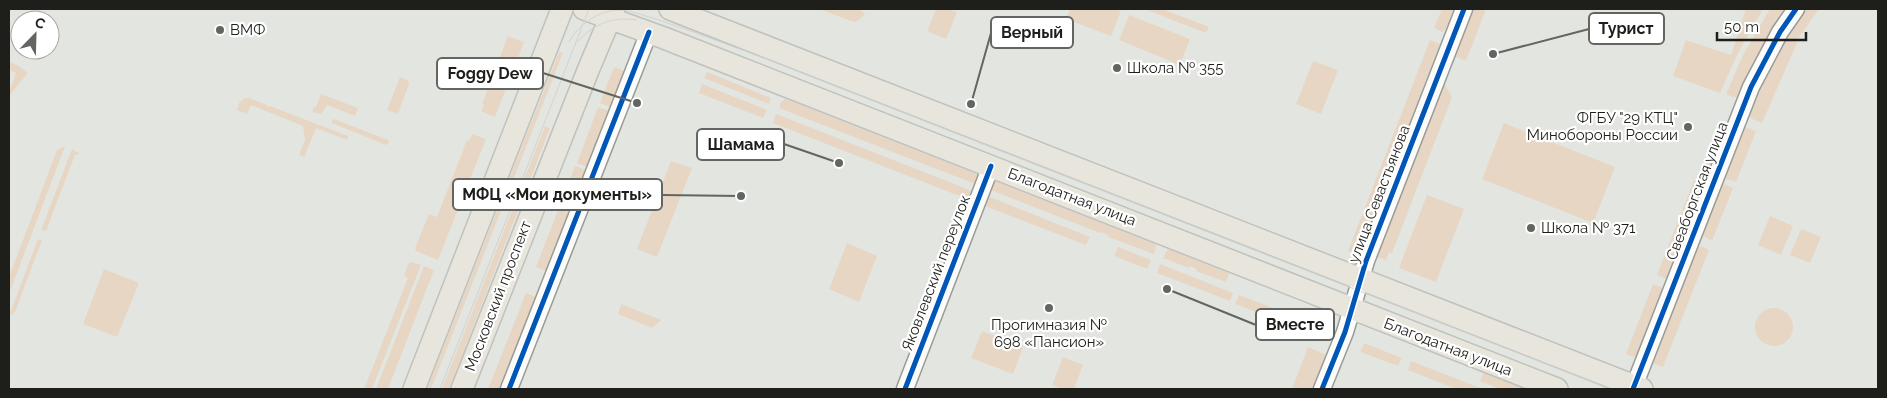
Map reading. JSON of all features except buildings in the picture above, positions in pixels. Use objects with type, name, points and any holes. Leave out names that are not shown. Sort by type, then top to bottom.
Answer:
[{"type":"main road","points":[[414,389],[562,9]]},
{"type":"main road","name":"Благодатная улица","points":[[584,9],[612,14],[649,32],[1557,389]]},
{"type":"main road","name":"Благодатная улица","points":[[670,9],[1636,388]]},
{"type":"main road","name":"Московский проспект","points":[[462,389],[612,14]]},
{"type":"main road","points":[[1119,216],[1130,189]]},
{"type":"street","name":"улица Севастьянова","points":[[1322,389],[1352,309],[1368,256],[1464,9]]},
{"type":"street","name":"Свеаборгская улица","points":[[1636,388],[1751,87],[1780,32],[1796,9]]},
{"type":"street","points":[[509,389],[649,32]]},
{"type":"street","name":"Яковлевский переулок","points":[[905,389],[991,166]]},
{"type":"shaded area","points":[[819,9],[859,9],[865,14],[854,22]]},
{"type":"shaded area","points":[[936,9],[948,9],[957,12],[946,39],[927,31]]},
{"type":"shaded area","points":[[1070,9],[1115,9],[1121,11],[1111,36],[1066,19]]},
{"type":"shaded area","points":[[1144,9],[1162,9],[1209,27],[1206,33]]},
{"type":"shaded area","points":[[1442,9],[1454,9],[1446,29],[1442,32],[1434,28]]},
{"type":"shaded area","points":[[1472,9],[1486,9],[1466,61],[1454,56]]},
{"type":"shaded area","points":[[1746,9],[1763,9],[1738,53],[1720,93],[1673,76],[1686,40],[1731,55]]},
{"type":"shaded area","points":[[1770,9],[1785,9],[1759,52],[1737,97],[1726,94],[1743,55]]},
{"type":"shaded area","points":[[1807,9],[1819,9],[1800,36],[1762,123],[1748,117],[1774,61]]},
{"type":"shaded area","points":[[1129,15],[1190,39],[1180,65],[1119,40]]},
{"type":"shaded area","points":[[508,36],[524,42],[495,117],[481,111],[484,105],[482,104]]},
{"type":"shaded area","points":[[1430,40],[1440,44],[1358,255],[1348,251]]},
{"type":"shaded area","points":[[559,52],[563,53],[431,389],[427,389]]},
{"type":"shaded area","points":[[1313,61],[1338,70],[1321,114],[1296,104]]},
{"type":"shaded area","points":[[9,62],[19,66],[28,73],[9,96],[16,73],[9,70]]},
{"type":"shaded area","points":[[614,67],[627,72],[613,108],[600,103]]},
{"type":"shaded area","points":[[707,72],[771,98],[769,104],[704,78]]},
{"type":"shaded area","points":[[400,77],[408,80],[409,84],[398,114],[387,110]]},
{"type":"shaded area","points":[[1444,83],[1452,97],[1392,253],[1389,252],[1386,260],[1376,257]]},
{"type":"shaded area","points":[[702,84],[767,110],[763,118],[699,93]]},
{"type":"shaded area","points":[[321,94],[358,108],[355,116],[327,105],[321,114],[312,112]]},
{"type":"shaded area","points":[[245,98],[348,136],[347,140],[316,128],[304,157],[299,155],[305,140],[303,126],[251,105],[247,114],[237,110],[239,103]]},
{"type":"shaded area","points":[[785,99],[980,175],[978,185],[779,108],[781,102]]},
{"type":"shaded area","points":[[598,107],[612,112],[590,168],[577,163]]},
{"type":"shaded area","points":[[776,114],[975,192],[972,201],[773,123]]},
{"type":"shaded area","points":[[334,119],[388,140],[389,143],[386,145],[332,123]]},
{"type":"shaded area","points":[[1504,123],[1615,167],[1593,223],[1482,179]]},
{"type":"shaded area","points":[[1721,125],[1725,130],[1711,165],[1708,167],[1705,163],[1718,128]]},
{"type":"shaded area","points":[[545,126],[550,128],[449,389],[442,389]]},
{"type":"shaded area","points":[[1744,127],[1756,131],[1736,182],[1724,178]]},
{"type":"shaded area","points":[[472,134],[486,139],[438,260],[416,251],[415,248],[429,214],[437,217],[467,140],[469,141]]},
{"type":"shaded area","points":[[65,146],[9,294],[9,277],[57,150]]},
{"type":"shaded area","points":[[72,149],[80,154],[75,155],[46,231],[41,230]]},
{"type":"shaded area","points":[[671,161],[692,168],[657,257],[637,249]]},
{"type":"shaded area","points":[[575,166],[589,171],[549,272],[536,267]]},
{"type":"shaded area","points":[[994,180],[1155,244],[1154,254],[988,189]]},
{"type":"shaded area","points":[[1694,180],[1704,184],[1667,279],[1657,275]]},
{"type":"shaded area","points":[[1724,184],[1733,188],[1712,241],[1702,235],[1721,185]]},
{"type":"shaded area","points":[[985,195],[1090,237],[1086,245],[982,205]]},
{"type":"shaded area","points":[[1427,195],[1464,209],[1436,282],[1399,268]]},
{"type":"shaded area","points":[[1770,216],[1793,226],[1781,255],[1758,245]]},
{"type":"shaded area","points":[[1801,229],[1821,237],[1810,263],[1790,255]]},
{"type":"shaded area","points":[[38,239],[42,240],[15,312],[9,316]]},
{"type":"shaded area","points":[[847,243],[877,256],[859,302],[829,289]]},
{"type":"shaded area","points":[[1701,246],[1709,250],[1663,367],[1652,363],[1697,248]]},
{"type":"shaded area","points":[[1118,247],[1151,260],[1147,269],[1114,256]]},
{"type":"shaded area","points":[[1168,249],[1229,273],[1226,282],[1196,271],[1197,269],[1190,266],[1189,268],[1163,258]]},
{"type":"shaded area","points":[[411,262],[421,265],[372,389],[364,389],[408,278],[404,276],[408,264]]},
{"type":"shaded area","points":[[1160,264],[1233,293],[1230,301],[1157,273]]},
{"type":"shaded area","points":[[424,266],[434,270],[388,389],[376,389]]},
{"type":"shaded area","points":[[104,269],[139,283],[117,337],[83,324]]},
{"type":"shaded area","points":[[1653,284],[1663,288],[1636,358],[1626,354]]},
{"type":"shaded area","points":[[526,293],[539,298],[502,389],[488,389]]},
{"type":"shaded area","points":[[1239,295],[1310,322],[1307,331],[1235,304]]},
{"type":"shaded area","points":[[621,304],[661,320],[652,328],[618,314]]},
{"type":"shaded area","points":[[1774,308],[1787,314],[1793,327],[1787,340],[1774,346],[1761,340],[1755,327],[1761,314]]},
{"type":"shaded area","points":[[982,331],[1023,347],[1013,374],[971,358]]},
{"type":"shaded area","points":[[1364,343],[1402,358],[1398,366],[1360,352]]},
{"type":"shaded area","points":[[1308,347],[1327,355],[1314,389],[1292,389]]},
{"type":"shaded area","points":[[1063,357],[1083,365],[1074,389],[1062,389],[1052,385]]},
{"type":"shaded area","points":[[1411,361],[1483,389],[1456,389],[1408,370]]},
{"type":"shaded area","points":[[1484,372],[1528,389],[1500,389],[1480,381]]},
{"type":"tram line","points":[[440,389],[589,9]]},
{"type":"tram line","points":[[569,42],[584,24],[603,13],[618,10],[628,11],[656,19],[764,58],[1610,389]]},
{"type":"tram line","points":[[578,41],[597,26],[612,20],[636,20]]},
{"type":"cycle path","points":[[1322,389],[1345,332],[1366,261],[1464,9]]},
{"type":"cycle path","points":[[1633,389],[1751,87],[1780,32],[1796,9]]},
{"type":"cycle path","points":[[509,389],[649,32]]},
{"type":"cycle path","points":[[905,389],[991,166]]},
{"type":"place","name":"ВМФ","points":[[220,30]]},
{"type":"place","name":"Турист","points":[[1493,54]]},
{"type":"place","name":"Школа № 355","points":[[1117,68]]},
{"type":"place","name":"Foggy Dew","points":[[637,103]]},
{"type":"place","name":"Верный","points":[[971,104]]},
{"type":"place","name":"ФГБУ \"29 КТЦ\" Минобороны России","points":[[1688,127]]},
{"type":"place","name":"Шамама","points":[[839,163]]},
{"type":"place","name":"МФЦ «Мои документы»","points":[[741,196]]},
{"type":"place","name":"Школа № 371","points":[[1531,228]]},
{"type":"place","name":"Вместе","points":[[1167,289]]},
{"type":"place","name":"Прогимназия № 698 «Пансион»","points":[[1049,308]]}]
